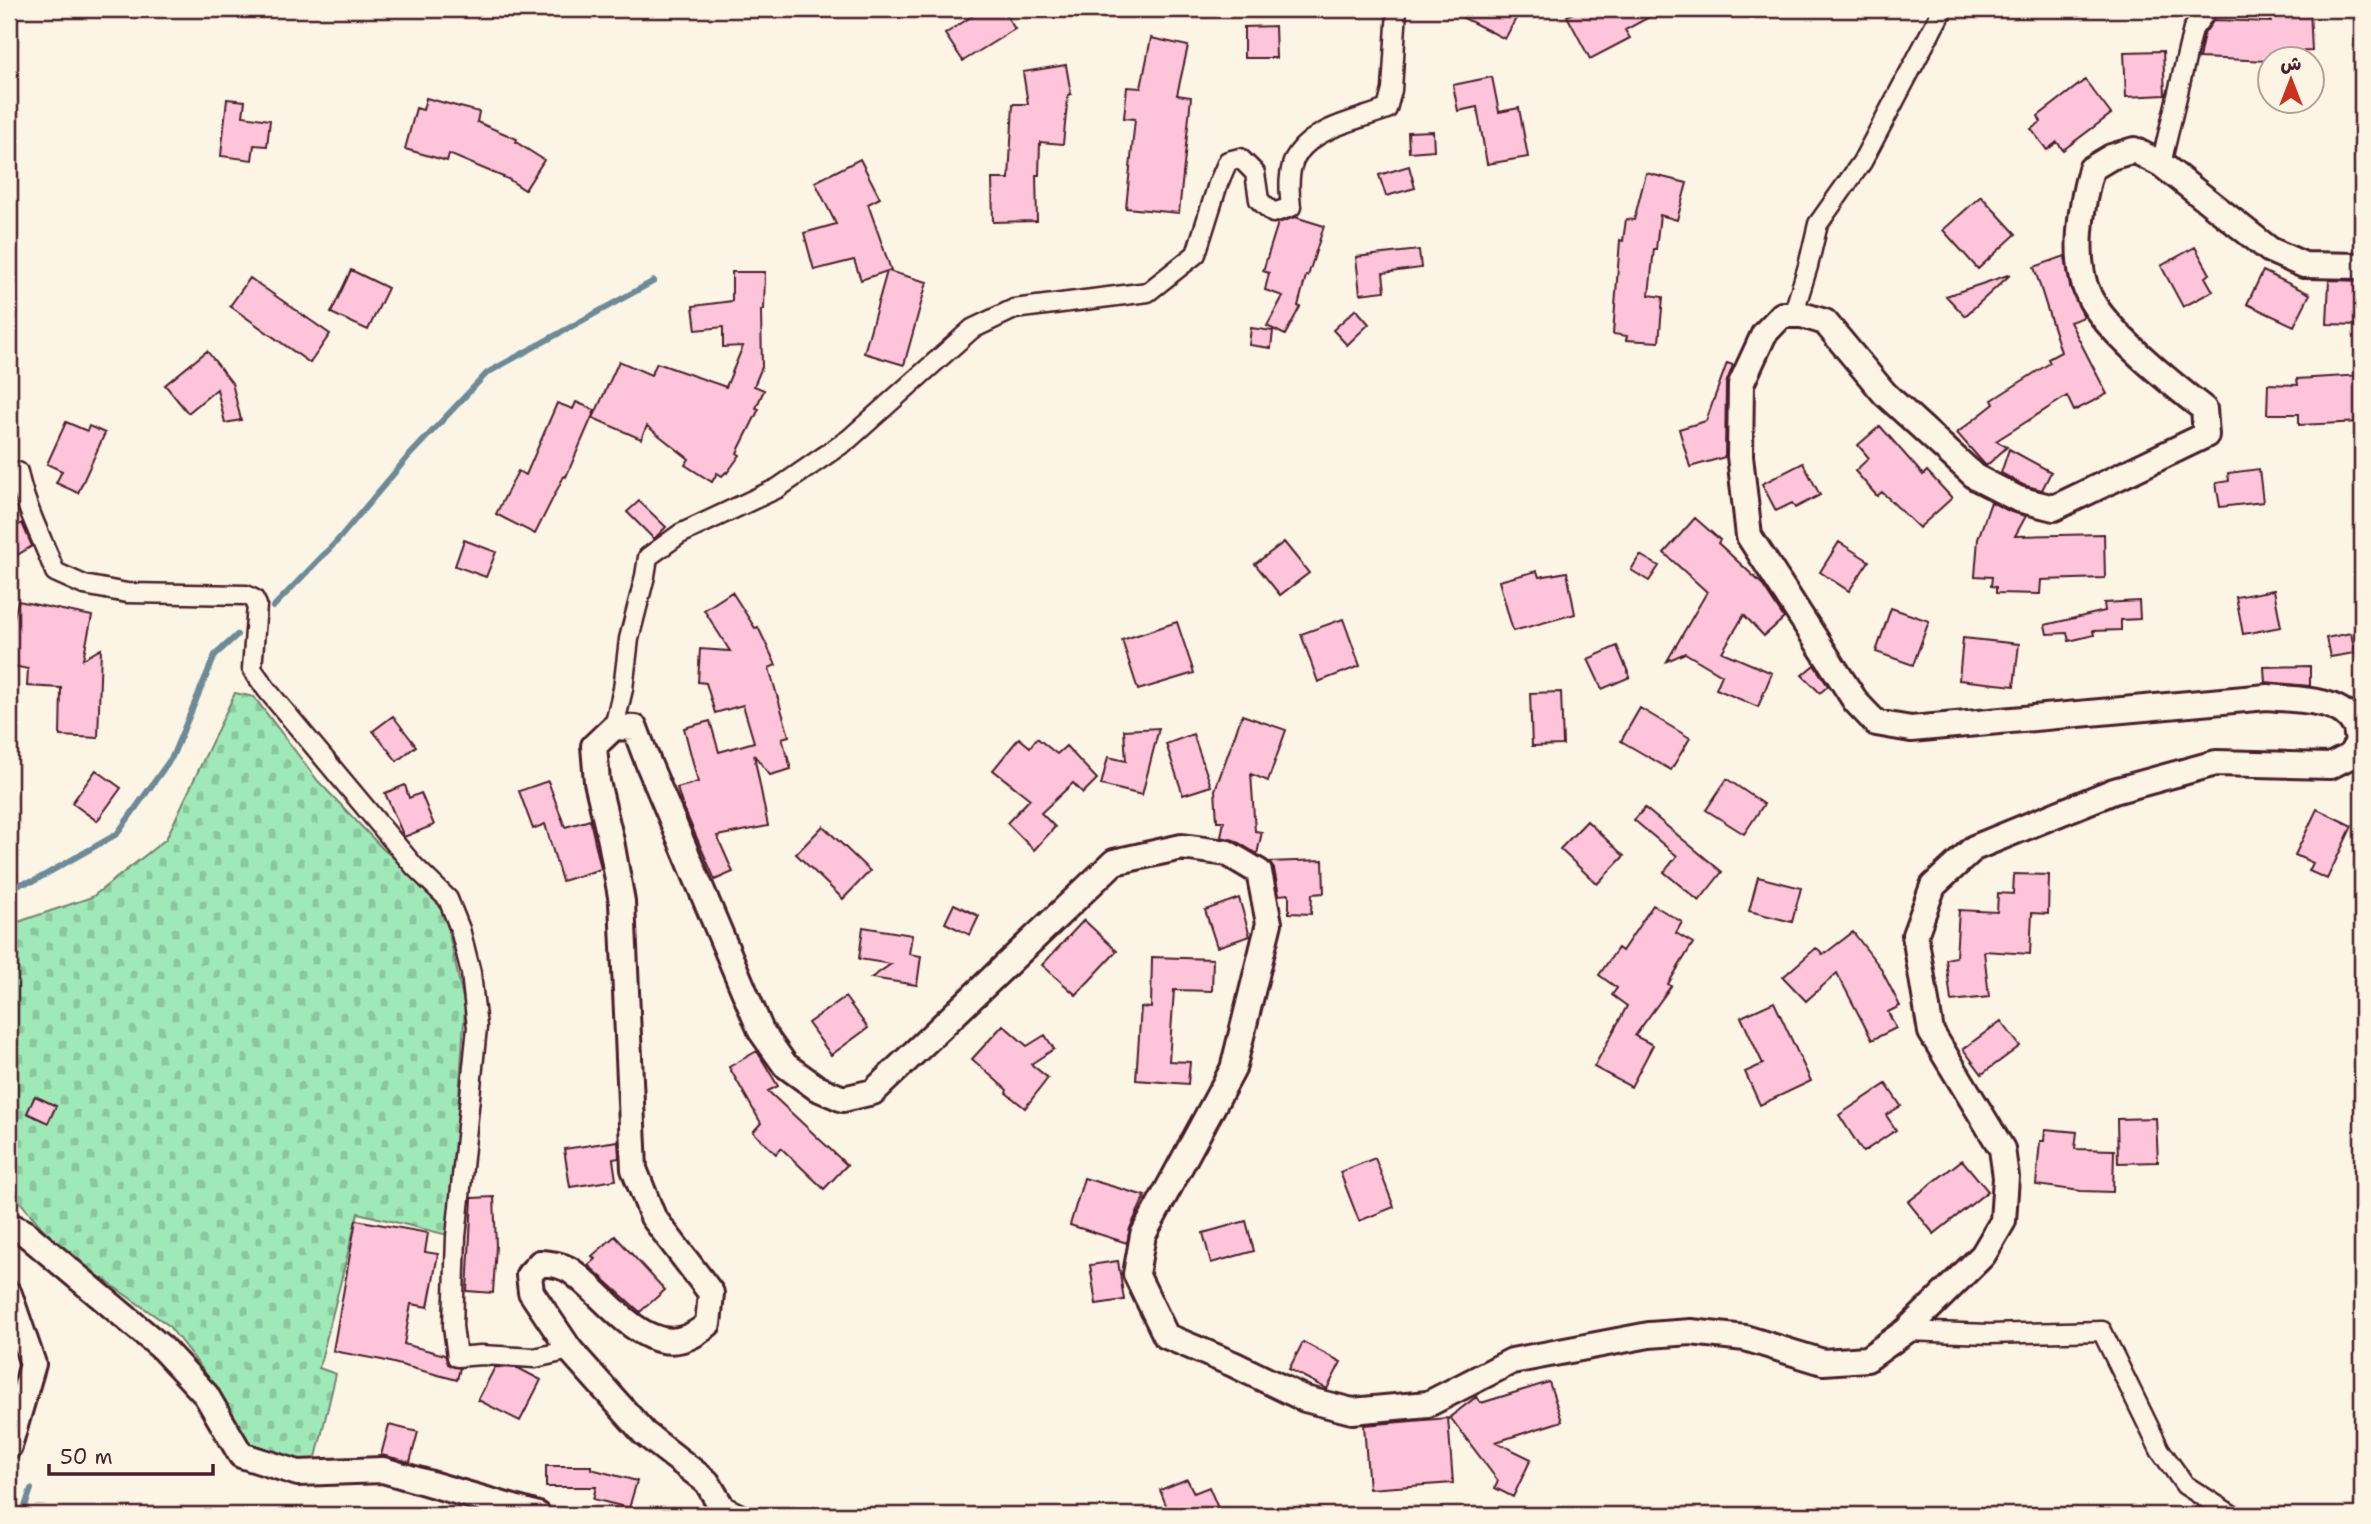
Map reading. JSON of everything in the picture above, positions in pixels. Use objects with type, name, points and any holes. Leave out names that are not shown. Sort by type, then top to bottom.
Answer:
[{"type":"street","points":[[743,1515],[719,1509],[707,1482],[644,1433],[570,1350],[531,1292],[529,1275],[540,1264],[557,1264],[575,1273],[611,1310],[652,1338],[675,1343],[698,1334],[708,1324],[711,1293],[653,1217],[634,1169],[622,902],[597,782],[594,746],[614,727],[623,689],[629,639],[648,557],[680,534],[778,488],[849,439],[972,329],[1014,309],[1148,292],[1196,254],[1228,161],[1240,158],[1255,173],[1259,200],[1273,213],[1291,207],[1289,182],[1297,154],[1321,133],[1387,109],[1392,90],[1397,9]]},
{"type":"street","points":[[1793,315],[1818,224],[1862,162],[1943,9]]},
{"type":"street","points":[[2161,164],[2193,29],[2208,9]]},
{"type":"street","points":[[614,727],[635,728],[761,1031],[785,1065],[817,1088],[843,1099],[873,1092],[1114,862],[1182,847],[1227,853],[1259,873],[1269,923],[1233,1069],[1143,1235],[1136,1274],[1166,1336],[1233,1364],[1305,1399],[1352,1410],[1428,1404],[1512,1361],[1648,1335],[1691,1332],[1745,1338],[1823,1362],[1867,1359],[1906,1331],[1983,1255],[2003,1221],[2006,1177],[2002,1149],[1931,1032],[1916,935],[1933,886],[1975,848],[2114,791],[2216,764],[2330,766],[2350,756],[2358,742],[2354,725],[2342,712],[2323,703],[2267,697],[1911,729],[1876,723],[1856,702],[1749,536],[1740,456],[1741,384],[1764,334],[1782,315],[1802,315],[1825,322],[1885,394],[1976,478],[2018,499],[2054,508],[2207,435],[2204,409],[2107,324],[2088,295],[2078,253],[2085,189],[2091,169],[2110,157],[2134,150],[2161,164],[2270,250],[2304,265],[2362,267]]},
{"type":"street","points":[[18,472],[23,499],[55,572],[84,585],[127,593],[246,595],[254,598],[257,605],[252,669],[267,691],[414,866],[448,899],[460,929],[471,973],[478,1027],[456,1237],[453,1326],[457,1357],[535,1357],[570,1350]]},
{"type":"street","points":[[9,1224],[24,1232],[162,1348],[206,1395],[241,1455],[298,1474],[383,1470],[538,1515]]},
{"type":"street","points":[[9,1294],[33,1364],[9,1446]]},
{"type":"street","points":[[1906,1331],[1989,1334],[2102,1331],[2160,1450],[2185,1485],[2232,1515]]},
{"type":"green space","points":[[235,693],[254,697],[318,781],[384,850],[434,890],[445,915],[465,1008],[454,1168],[456,1237],[358,1213],[319,1368],[336,1374],[313,1470],[250,1445],[204,1371],[168,1325],[59,1248],[9,1189],[9,925],[92,897],[166,839]]},
{"type":"building","points":[[983,9],[1002,9],[1015,29],[963,61],[945,34]]},
{"type":"building","points":[[1446,9],[1521,9],[1505,39]]},
{"type":"building","points":[[1581,9],[1664,9],[1625,30],[1630,38],[1590,59],[1567,16]]},
{"type":"building","points":[[2270,9],[2310,9],[2312,46],[2256,46],[2256,60],[2199,58],[2204,34],[2214,20],[2271,22]]},
{"type":"building","points":[[1275,26],[1276,58],[1244,58],[1244,27]]},
{"type":"building","points":[[1151,38],[1188,46],[1177,95],[1191,97],[1179,213],[1126,208],[1135,119],[1124,118],[1127,87],[1141,88]]},
{"type":"building","points":[[2163,51],[2165,95],[2126,97],[2124,52]]},
{"type":"building","points":[[1066,65],[1071,94],[1068,95],[1063,144],[1040,142],[1039,175],[1036,175],[1037,221],[993,222],[992,179],[1009,179],[1013,104],[1028,104],[1023,72]]},
{"type":"building","points":[[1492,77],[1499,112],[1519,108],[1528,157],[1487,164],[1477,107],[1458,111],[1453,85]]},
{"type":"building","points":[[2085,80],[2111,114],[2063,150],[2057,142],[2047,150],[2031,129],[2041,122],[2038,116]]},
{"type":"building","points":[[426,98],[479,112],[477,122],[517,139],[516,142],[544,160],[525,190],[508,179],[449,154],[447,161],[405,149],[416,108],[423,110]]},
{"type":"building","points":[[227,99],[245,101],[243,116],[270,120],[267,146],[254,145],[252,160],[221,156]]},
{"type":"building","points":[[1433,131],[1434,150],[1409,152],[1408,132]]},
{"type":"building","points":[[860,159],[880,198],[868,204],[891,270],[888,271],[927,282],[904,365],[864,353],[887,271],[861,280],[854,260],[814,270],[804,233],[836,224],[815,182]]},
{"type":"building","points":[[1409,166],[1415,188],[1386,196],[1379,175]]},
{"type":"building","points":[[1646,173],[1687,183],[1677,220],[1660,215],[1654,249],[1649,295],[1663,297],[1659,342],[1626,340],[1627,336],[1613,334],[1620,240],[1623,241],[1626,219],[1634,220]]},
{"type":"building","points":[[1981,196],[2016,234],[1978,269],[1943,230]]},
{"type":"building","points":[[1295,217],[1324,226],[1306,276],[1298,306],[1300,307],[1285,335],[1267,326],[1283,296],[1265,290],[1269,273],[1263,271],[1278,223]]},
{"type":"building","points":[[2195,247],[2210,274],[2205,277],[2213,291],[2183,307],[2161,266]]},
{"type":"building","points":[[1419,250],[1421,268],[1383,273],[1385,291],[1360,294],[1356,257]]},
{"type":"building","points":[[2065,256],[2070,287],[2084,317],[2070,322],[2107,394],[2074,411],[2067,396],[1996,441],[2007,447],[1986,466],[1957,433],[1994,404],[1992,400],[2050,363],[2048,359],[2061,352],[2034,267]]},
{"type":"building","points":[[351,270],[388,288],[368,330],[331,313]]},
{"type":"building","points":[[2263,271],[2310,294],[2294,326],[2247,304]]},
{"type":"building","points":[[732,272],[765,272],[764,310],[761,310],[762,367],[754,386],[764,390],[756,408],[759,409],[737,453],[740,455],[727,473],[722,476],[717,473],[712,482],[685,465],[689,459],[647,426],[641,439],[593,418],[619,361],[651,375],[657,363],[726,387],[743,346],[723,347],[723,327],[696,330],[693,306],[732,301]]},
{"type":"building","points":[[2011,274],[1965,316],[1946,296]]},
{"type":"building","points":[[250,278],[330,334],[310,363],[230,306]]},
{"type":"building","points":[[2329,280],[2362,281],[2359,325],[2327,324]]},
{"type":"building","points":[[1356,309],[1369,324],[1347,345],[1333,330]]},
{"type":"building","points":[[1251,328],[1273,331],[1271,348],[1249,345]]},
{"type":"building","points":[[207,351],[232,383],[241,420],[225,423],[217,389],[188,413],[165,385]]},
{"type":"building","points":[[1727,363],[1733,365],[1726,384],[1725,457],[1690,467],[1679,429],[1706,421]]},
{"type":"building","points":[[2362,375],[2362,422],[2299,425],[2299,414],[2267,414],[2268,384],[2298,385],[2297,379]]},
{"type":"building","points":[[576,402],[595,410],[566,477],[564,476],[535,534],[496,514],[518,471],[526,475],[557,403],[573,409]]},
{"type":"building","points":[[66,422],[87,431],[89,426],[105,433],[78,493],[56,483],[62,471],[47,464]]},
{"type":"building","points":[[1880,426],[1923,475],[1927,471],[1952,498],[1919,528],[1882,492],[1877,496],[1855,471],[1869,458],[1858,445]]},
{"type":"building","points":[[2009,449],[2051,472],[2042,490],[2023,485],[2001,473]]},
{"type":"building","points":[[1803,463],[1820,495],[1795,508],[1792,503],[1776,511],[1762,484]]},
{"type":"building","points":[[2259,469],[2263,502],[2220,507],[2216,483],[2229,481],[2228,473]]},
{"type":"building","points":[[639,501],[666,527],[654,539],[627,512]]},
{"type":"building","points":[[1991,502],[2026,516],[2015,536],[2104,534],[2105,578],[2041,580],[2040,594],[1996,593],[1996,587],[1991,586],[1992,577],[1975,576],[1978,539]]},
{"type":"building","points":[[1695,518],[1761,583],[1784,618],[1764,636],[1744,615],[1722,652],[1772,673],[1758,707],[1716,689],[1722,675],[1685,653],[1667,661],[1707,592],[1664,553]]},
{"type":"building","points":[[22,523],[32,546],[9,560],[9,531]]},
{"type":"building","points":[[464,540],[496,552],[486,577],[455,566]]},
{"type":"building","points":[[1284,542],[1309,573],[1280,595],[1255,564]]},
{"type":"building","points":[[1839,542],[1869,561],[1849,591],[1820,572]]},
{"type":"building","points":[[1640,555],[1659,566],[1649,581],[1631,570]]},
{"type":"building","points":[[1537,571],[1539,577],[1567,572],[1575,614],[1513,631],[1499,581]]},
{"type":"building","points":[[2274,590],[2281,627],[2243,634],[2236,597]]},
{"type":"building","points":[[732,592],[755,628],[758,627],[776,665],[769,668],[789,736],[782,738],[791,769],[770,775],[754,755],[768,826],[717,836],[733,872],[715,880],[677,788],[698,782],[684,728],[710,721],[719,752],[754,742],[743,705],[715,713],[706,683],[698,682],[700,649],[730,651],[704,610]]},
{"type":"building","points":[[18,601],[92,616],[83,659],[101,649],[98,738],[60,736],[61,688],[27,686],[28,669],[9,665],[10,635]]},
{"type":"building","points":[[2139,601],[2140,619],[2121,620],[2121,630],[2093,631],[2094,635],[2069,641],[2067,633],[2047,634],[2045,625],[2105,611],[2104,603]]},
{"type":"building","points":[[1891,608],[1929,621],[1913,665],[1876,652]]},
{"type":"building","points":[[1343,619],[1360,666],[1318,682],[1301,634]]},
{"type":"building","points":[[1177,622],[1194,673],[1138,690],[1122,640]]},
{"type":"building","points":[[2351,633],[2355,653],[2330,657],[2326,638]]},
{"type":"building","points":[[1963,638],[2019,644],[2014,686],[1959,680]]},
{"type":"building","points":[[1617,646],[1630,677],[1602,689],[1588,659]]},
{"type":"building","points":[[1814,665],[1828,686],[1820,693],[1802,675]]},
{"type":"building","points":[[2310,666],[2310,686],[2265,682],[2264,667]]},
{"type":"building","points":[[1561,692],[1563,745],[1532,746],[1530,693]]},
{"type":"building","points":[[1640,708],[1690,738],[1671,770],[1621,741]]},
{"type":"building","points":[[1242,715],[1286,730],[1268,781],[1251,774],[1255,831],[1262,832],[1257,854],[1234,840],[1221,837],[1224,821],[1217,821],[1215,790]]},
{"type":"building","points":[[393,716],[416,746],[397,761],[373,731]]},
{"type":"building","points":[[1159,728],[1142,795],[1101,785],[1108,757],[1126,761],[1124,730]]},
{"type":"building","points":[[1193,734],[1211,786],[1183,795],[1166,744]]},
{"type":"building","points":[[1019,738],[1030,747],[1037,738],[1057,754],[1066,746],[1097,779],[1083,793],[1073,783],[1041,813],[1055,827],[1034,850],[1007,823],[1030,799],[993,770]]},
{"type":"building","points":[[96,770],[121,788],[97,821],[72,803]]},
{"type":"building","points":[[1727,779],[1764,804],[1744,834],[1706,810]]},
{"type":"building","points":[[548,781],[565,827],[590,820],[601,869],[562,881],[545,824],[533,829],[519,791]]},
{"type":"building","points":[[405,785],[409,798],[421,793],[434,825],[404,837],[385,793]]},
{"type":"building","points":[[1645,808],[1722,872],[1699,901],[1664,872],[1677,856],[1634,820]]},
{"type":"building","points":[[2317,809],[2352,826],[2327,879],[2309,871],[2313,863],[2295,855]]},
{"type":"building","points":[[1587,821],[1624,856],[1597,884],[1560,849]]},
{"type":"building","points":[[823,826],[870,871],[843,899],[796,854]]},
{"type":"building","points":[[1323,860],[1324,893],[1312,894],[1311,914],[1289,913],[1289,894],[1279,895],[1274,869],[1269,862]]},
{"type":"building","points":[[2014,874],[2049,875],[2048,914],[2032,913],[2030,954],[1984,951],[1989,997],[1951,1001],[1946,959],[1956,957],[1959,910],[1997,912],[1998,893],[2013,894]]},
{"type":"building","points":[[1758,877],[1801,888],[1792,922],[1749,911]]},
{"type":"building","points":[[1239,898],[1250,936],[1217,947],[1205,910]]},
{"type":"building","points":[[954,904],[979,916],[970,935],[945,923]]},
{"type":"building","points":[[1653,905],[1682,922],[1676,933],[1693,943],[1668,984],[1671,986],[1635,1036],[1653,1045],[1631,1087],[1594,1067],[1627,1006],[1612,995],[1617,988],[1599,975],[1618,948],[1622,951]]},
{"type":"building","points":[[1084,920],[1117,951],[1076,995],[1042,965]]},
{"type":"building","points":[[863,927],[912,935],[909,954],[921,956],[917,985],[871,978],[891,964],[859,959]]},
{"type":"building","points":[[1853,932],[1880,967],[1900,1006],[1888,1012],[1896,1028],[1872,1040],[1837,973],[1806,1001],[1783,977],[1816,948],[1823,955]]},
{"type":"building","points":[[1152,957],[1213,959],[1212,991],[1174,990],[1169,1061],[1190,1062],[1188,1084],[1136,1080],[1141,1007],[1151,1008]]},
{"type":"building","points":[[845,997],[868,1028],[831,1055],[808,1023]]},
{"type":"building","points":[[1774,1002],[1811,1081],[1760,1105],[1745,1072],[1763,1064],[1741,1017]]},
{"type":"building","points":[[2001,1021],[2020,1046],[1982,1074],[1963,1049]]},
{"type":"building","points":[[1003,1025],[1027,1046],[1045,1035],[1054,1049],[1031,1064],[1048,1078],[1025,1108],[972,1059]]},
{"type":"building","points":[[757,1051],[778,1086],[768,1091],[847,1165],[824,1189],[781,1148],[776,1154],[753,1132],[761,1123],[729,1067]]},
{"type":"building","points":[[1886,1084],[1901,1106],[1886,1115],[1896,1130],[1863,1152],[1839,1115]]},
{"type":"building","points":[[35,1096],[56,1106],[48,1123],[27,1113]]},
{"type":"building","points":[[2156,1118],[2158,1162],[2118,1163],[2117,1119]]},
{"type":"building","points":[[2045,1129],[2077,1132],[2075,1149],[2114,1150],[2113,1192],[2036,1185],[2040,1141],[2044,1141]]},
{"type":"building","points":[[618,1141],[619,1158],[613,1159],[616,1180],[570,1187],[564,1149]]},
{"type":"building","points":[[1375,1158],[1394,1207],[1359,1221],[1340,1172]]},
{"type":"building","points":[[1962,1160],[1988,1191],[1934,1234],[1908,1202]]},
{"type":"building","points":[[1084,1178],[1145,1196],[1130,1228],[1127,1243],[1070,1225]]},
{"type":"building","points":[[494,1197],[496,1246],[493,1293],[467,1291],[472,1198]]},
{"type":"building","points":[[356,1220],[428,1233],[425,1252],[438,1254],[428,1307],[411,1304],[404,1344],[445,1355],[448,1364],[460,1368],[457,1380],[382,1360],[333,1351]]},
{"type":"building","points":[[1246,1221],[1254,1251],[1211,1263],[1203,1233]]},
{"type":"building","points":[[615,1236],[665,1290],[640,1312],[588,1265],[595,1259],[592,1256]]},
{"type":"building","points":[[1118,1261],[1124,1300],[1096,1304],[1090,1265]]},
{"type":"building","points":[[1303,1342],[1341,1362],[1327,1389],[1289,1369]]},
{"type":"building","points":[[495,1367],[518,1368],[541,1380],[520,1421],[478,1400]]},
{"type":"building","points":[[1549,1382],[1562,1421],[1496,1442],[1531,1459],[1513,1497],[1495,1488],[1498,1481],[1450,1417],[1476,1397],[1481,1403]]},
{"type":"building","points":[[1448,1418],[1453,1483],[1369,1489],[1364,1425]]},
{"type":"building","points":[[389,1425],[418,1432],[410,1462],[381,1455]]},
{"type":"building","points":[[546,1466],[591,1466],[591,1469],[637,1481],[629,1508],[593,1499],[596,1487],[546,1487]]},
{"type":"building","points":[[1187,1479],[1194,1493],[1209,1487],[1221,1515],[1170,1515],[1160,1490]]},
{"type":"waterway","points":[[273,607],[337,541],[407,458],[487,373],[654,281]]},
{"type":"waterway","points":[[9,886],[34,881],[117,834],[172,757],[215,655],[237,635]]},
{"type":"waterway","points":[[22,1515],[31,1489]]}]
